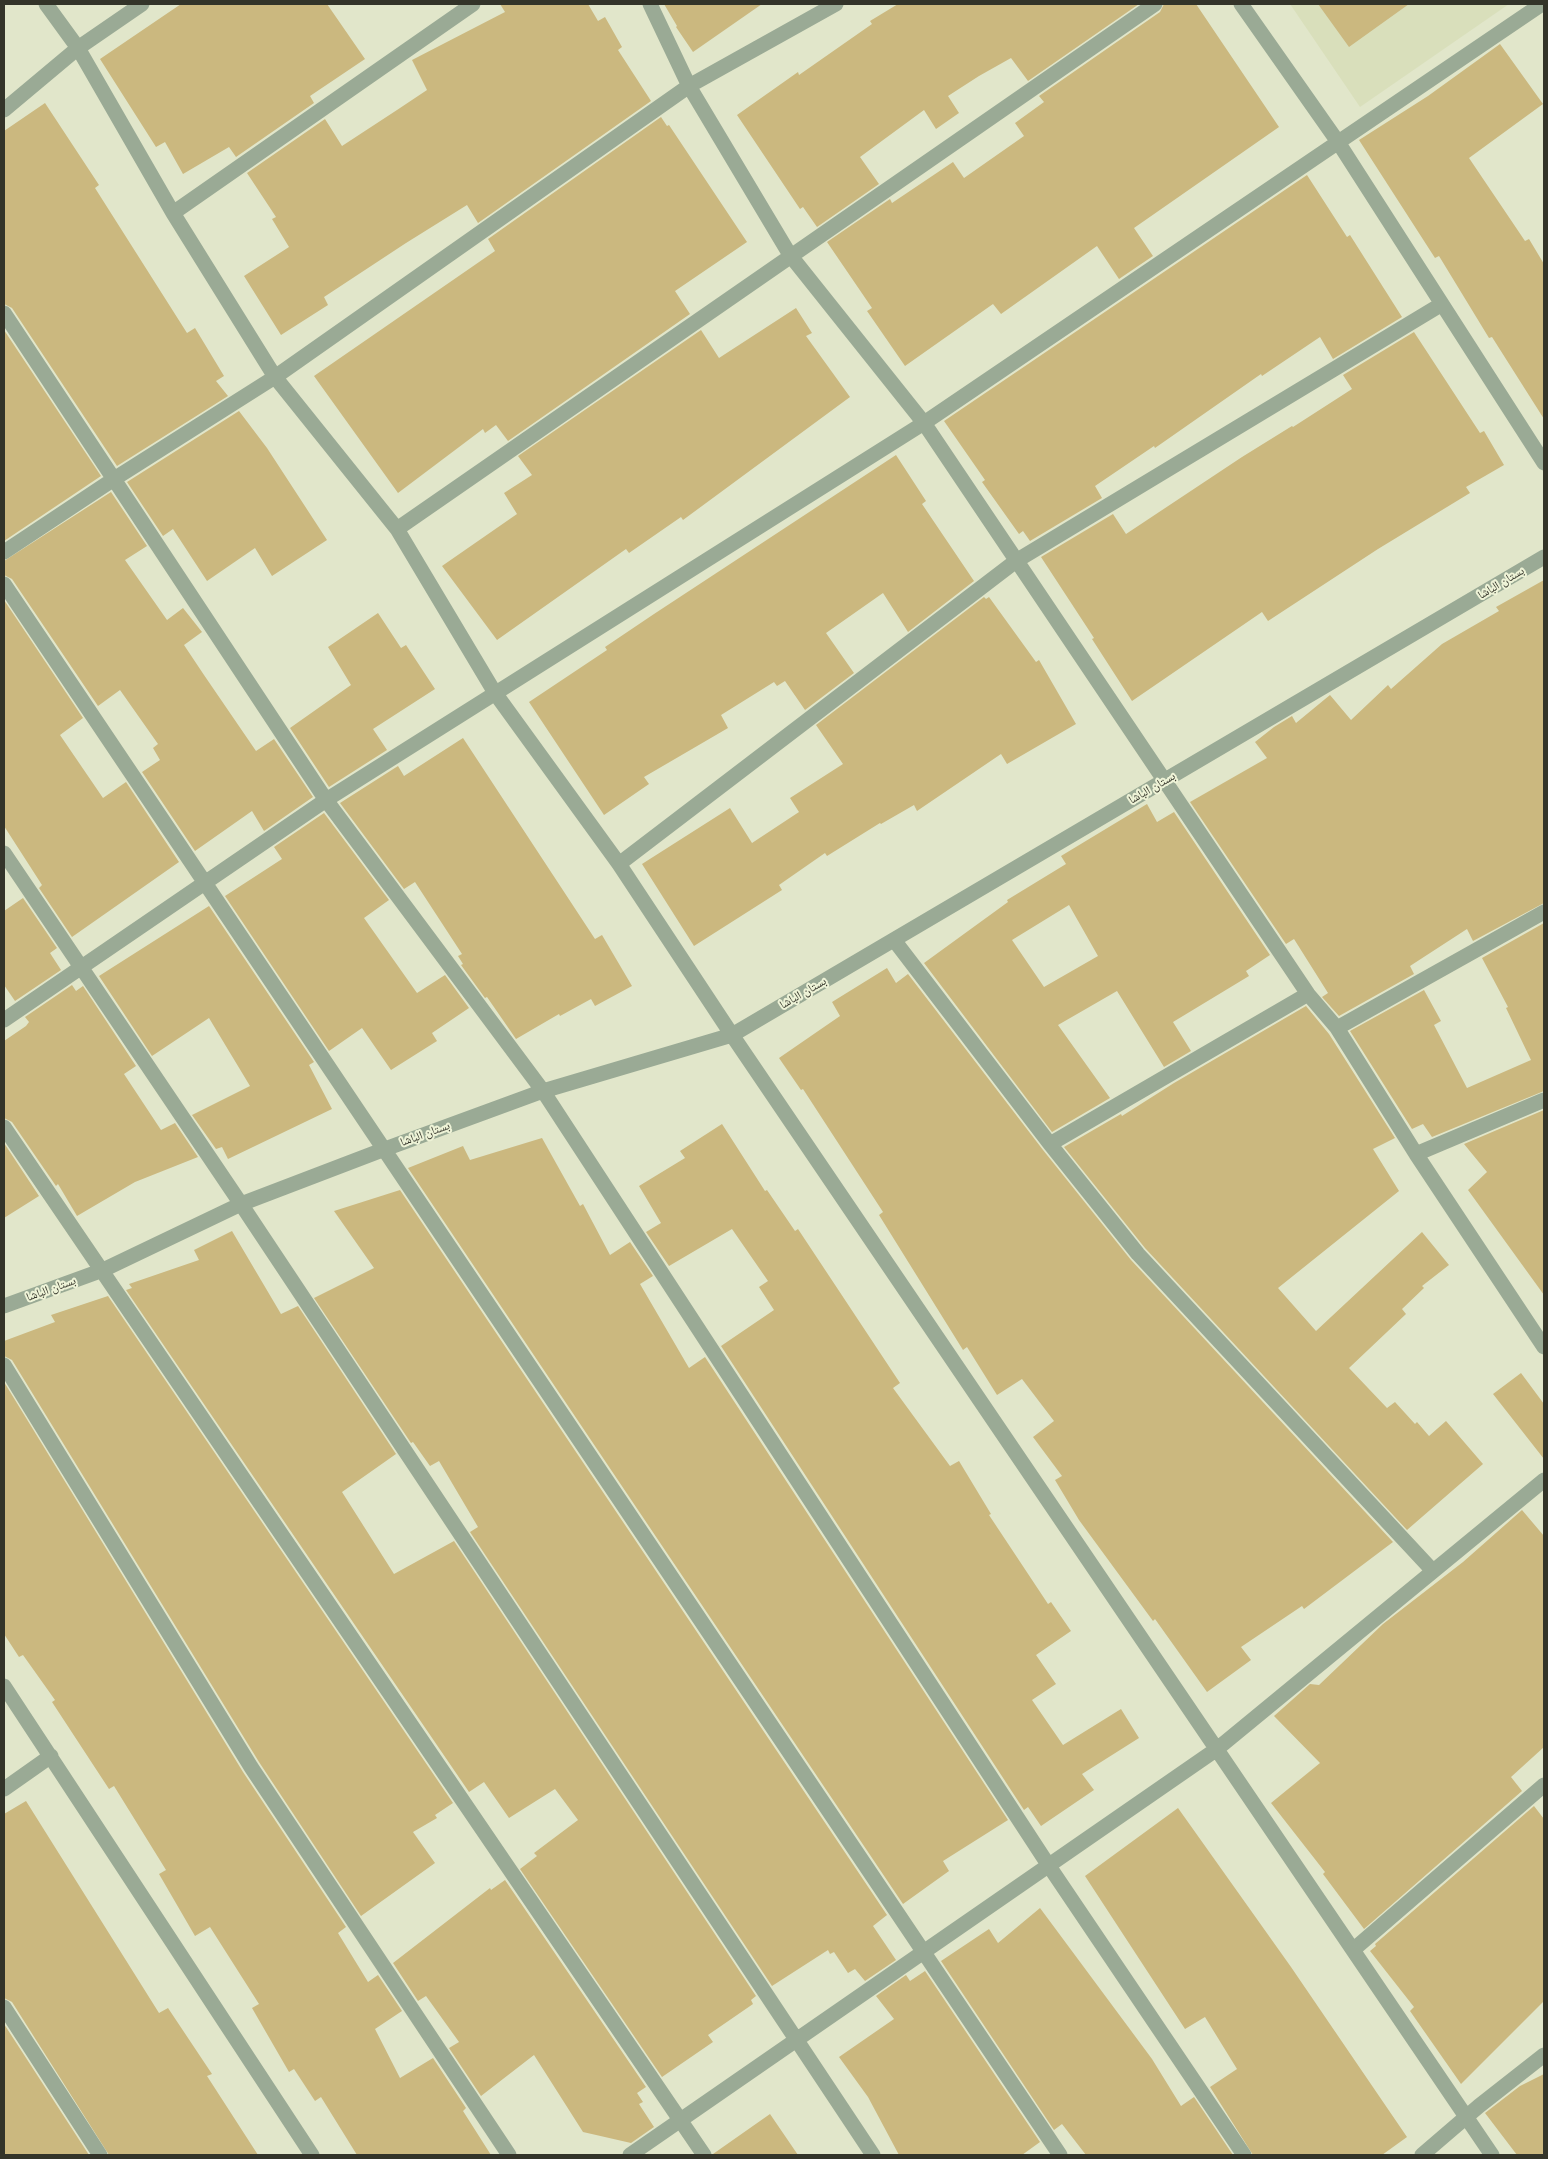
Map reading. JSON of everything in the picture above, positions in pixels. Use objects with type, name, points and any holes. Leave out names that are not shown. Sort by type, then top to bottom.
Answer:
[{"type":"street","points":[[46,4],[78,48],[173,213],[275,377],[397,529],[495,693],[619,864],[732,1035],[1492,2155]]},
{"type":"street","points":[[4,110],[78,48],[142,4]]},
{"type":"street","points":[[173,213],[473,4]]},
{"type":"street","points":[[650,4],[689,86],[790,255],[924,423],[1166,780],[1308,994],[1336,1028],[1416,1154],[1544,1347]]},
{"type":"street","points":[[4,552],[114,479],[275,377],[689,86],[836,4]]},
{"type":"street","points":[[397,529],[1154,4]]},
{"type":"street","points":[[1241,4],[1338,142],[1544,463]]},
{"type":"street","points":[[4,1020],[326,800],[924,423],[1542,4]]},
{"type":"street","points":[[619,864],[1016,561],[1442,304]]},
{"type":"street","points":[[4,313],[326,800],[543,1091],[1049,1866],[1244,2155]]},
{"type":"street","name":"بستان الباشا","points":[[4,1306],[103,1270],[241,1204],[385,1149],[543,1091],[732,1035],[1544,557]]},
{"type":"street","points":[[4,584],[1060,2155]]},
{"type":"street","points":[[4,853],[241,1204],[873,2155]]},
{"type":"street","points":[[1336,1028],[1544,912]]},
{"type":"street","points":[[894,940],[1050,1144],[1138,1254],[1433,1571]]},
{"type":"street","points":[[1050,1144],[1308,994]]},
{"type":"street","points":[[1416,1154],[1544,1100]]},
{"type":"street","points":[[4,1127],[704,2155]]},
{"type":"street","points":[[4,1365],[251,1767],[509,2155]]},
{"type":"street","points":[[630,2155],[1217,1750],[1544,1480]]},
{"type":"street","points":[[4,1686],[312,2155]]},
{"type":"street","points":[[4,1789],[51,1756]]},
{"type":"street","points":[[1352,1950],[1544,1785]]},
{"type":"street","points":[[4,2007],[100,2155]]},
{"type":"street","points":[[1422,2155],[1544,2055]]},
{"type":"shaded area","points":[[1290,4],[1509,4],[1360,107]]},
{"type":"building","points":[[181,4],[327,4],[365,59],[310,96],[314,103],[236,157],[229,147],[183,174],[165,142],[156,147],[100,59]]},
{"type":"building","points":[[500,4],[588,4],[598,21],[605,17],[622,47],[618,50],[651,101],[478,223],[467,205],[406,243],[324,297],[328,305],[281,335],[244,276],[289,247],[272,219],[276,217],[247,173],[325,119],[342,146],[427,90],[412,60],[505,12]]},
{"type":"building","points":[[664,4],[762,4],[693,52],[676,27]]},
{"type":"building","points":[[898,4],[1139,4],[1028,81],[1011,58],[979,76],[948,96],[959,113],[936,129],[924,110],[860,157],[879,184],[817,227],[803,207],[800,209],[737,115],[798,72],[799,75],[872,24],[870,21]]},
{"type":"building","points":[[1164,4],[1196,4],[1279,127],[1134,228],[1153,256],[1119,279],[1097,246],[1001,314],[993,304],[905,366],[867,311],[872,308],[827,242],[890,199],[892,203],[953,162],[964,178],[1024,136],[1015,123],[1044,102],[1039,96],[1160,12]]},
{"type":"building","points":[[1318,4],[1409,4],[1349,47]]},
{"type":"building","points":[[1500,44],[1543,104],[1469,158],[1525,241],[1529,239],[1544,264],[1544,419],[1492,337],[1489,338],[1439,256],[1435,258],[1359,140],[1428,96]]},
{"type":"building","points":[[45,103],[99,185],[95,188],[187,333],[195,328],[224,376],[216,381],[228,396],[117,466],[12,308],[4,304],[4,131]]},
{"type":"building","points":[[661,117],[667,126],[669,125],[747,242],[675,291],[690,314],[508,441],[496,425],[485,433],[483,429],[398,493],[314,376],[495,251],[488,239]]},
{"type":"building","points":[[1307,175],[1347,237],[1350,235],[1402,317],[1333,359],[1320,337],[1262,376],[1261,374],[1155,448],[1154,446],[1095,486],[1102,498],[1030,541],[1023,531],[1019,534],[982,482],[985,480],[944,421]]},
{"type":"building","points":[[796,308],[812,333],[806,336],[850,397],[683,520],[681,517],[629,553],[626,549],[497,640],[442,566],[517,514],[504,493],[532,475],[518,456],[701,330],[719,358]]},
{"type":"building","points":[[4,330],[101,476],[4,541]]},
{"type":"building","points":[[1414,332],[1480,433],[1484,431],[1504,465],[1466,487],[1470,493],[1378,549],[1268,621],[1262,612],[1132,701],[1092,639],[1094,638],[1041,557],[1113,514],[1126,534],[1242,457],[1352,389],[1343,375]]},
{"type":"building","points":[[239,411],[267,448],[327,540],[272,576],[255,548],[207,581],[173,529],[163,536],[127,482]]},
{"type":"building","points":[[896,455],[926,501],[922,504],[974,581],[908,632],[883,593],[826,633],[854,673],[805,710],[785,681],[777,686],[774,682],[721,715],[728,728],[644,777],[649,784],[604,815],[529,702],[607,650],[605,647],[654,614]]},
{"type":"building","points":[[111,492],[147,546],[125,560],[167,620],[183,608],[202,632],[184,645],[256,751],[274,739],[313,797],[264,831],[252,811],[195,851],[142,772],[160,760],[153,748],[158,744],[120,690],[98,706],[12,579],[4,575],[4,561]]},
{"type":"building","points":[[1544,580],[1544,903],[1473,941],[1467,929],[1410,966],[1414,974],[1339,1016],[1322,997],[1328,993],[1294,939],[1286,944],[1190,802],[1267,758],[1255,742],[1274,727],[1292,716],[1296,723],[1330,695],[1351,720],[1388,685],[1391,689],[1442,644],[1499,611],[1496,607]]},
{"type":"building","points":[[984,597],[986,599],[989,597],[1036,662],[1039,660],[1076,724],[1007,764],[1001,754],[917,811],[914,805],[880,823],[827,856],[825,853],[779,885],[782,890],[694,946],[642,864],[730,808],[752,843],[799,812],[790,798],[843,764],[816,725]]},
{"type":"building","points":[[4,600],[83,718],[60,735],[103,798],[126,782],[179,862],[72,937],[39,888],[42,885],[4,826]]},
{"type":"building","points":[[378,613],[401,648],[406,645],[435,689],[373,729],[387,750],[329,787],[290,728],[351,685],[328,647]]},
{"type":"building","points":[[463,738],[595,939],[602,935],[632,986],[595,1006],[591,999],[560,1016],[559,1014],[516,1039],[487,997],[485,998],[461,965],[463,964],[458,956],[462,954],[415,882],[404,889],[340,803],[398,766],[404,776]]},
{"type":"building","points":[[1147,804],[1157,822],[1174,812],[1270,955],[1246,971],[1249,976],[1173,1022],[1191,1051],[1164,1067],[1117,991],[1058,1025],[1110,1098],[1052,1132],[924,963],[1008,902],[1007,900],[1066,864],[1061,856]],"holes":[[[1069,905],[1098,956],[1044,987],[1012,940]]]},
{"type":"building","points":[[324,813],[389,900],[364,918],[417,993],[445,975],[469,1008],[432,1033],[437,1041],[391,1070],[362,1028],[329,1051],[225,896],[282,859],[274,847]]},
{"type":"building","points":[[23,898],[57,948],[50,953],[61,970],[15,1001],[4,985],[4,911]]},
{"type":"building","points":[[209,906],[314,1062],[309,1065],[332,1109],[228,1159],[222,1147],[216,1149],[192,1115],[250,1086],[209,1018],[152,1056],[99,976]]},
{"type":"building","points":[[1544,923],[1544,1091],[1432,1137],[1423,1124],[1412,1129],[1350,1031],[1424,990],[1441,1021],[1434,1025],[1467,1088],[1531,1060],[1506,1008],[1508,1007],[1482,958]]},
{"type":"building","points":[[887,968],[896,983],[908,974],[1043,1150],[1131,1260],[1393,1542],[1304,1609],[1302,1606],[1241,1647],[1251,1660],[1207,1692],[1155,1619],[1153,1621],[1079,1520],[1055,1480],[1062,1476],[1033,1437],[1054,1421],[1022,1379],[997,1395],[967,1347],[963,1350],[879,1215],[883,1212],[803,1089],[801,1090],[779,1058],[840,1016],[832,1002]]},
{"type":"building","points":[[72,985],[76,991],[83,986],[136,1066],[124,1074],[161,1130],[175,1123],[198,1157],[135,1182],[77,1216],[58,1184],[56,1186],[12,1122],[4,1118],[4,1041],[26,1026],[29,1022],[25,1017]]},
{"type":"building","points":[[1306,1006],[1329,1034],[1395,1138],[1373,1149],[1399,1191],[1278,1288],[1316,1331],[1422,1232],[1449,1265],[1422,1286],[1424,1288],[1402,1309],[1406,1314],[1349,1368],[1387,1408],[1395,1402],[1429,1436],[1446,1421],[1483,1464],[1407,1530],[1145,1248],[1064,1147],[1121,1114],[1122,1116],[1174,1083]]},
{"type":"building","points":[[1544,1110],[1544,1295],[1468,1190],[1487,1172],[1464,1144]]},
{"type":"building","points":[[722,1124],[765,1191],[767,1190],[795,1231],[798,1229],[900,1383],[893,1388],[950,1466],[959,1461],[991,1514],[989,1515],[1048,1604],[1051,1602],[1071,1631],[1036,1655],[1056,1684],[1032,1700],[1063,1745],[1121,1709],[1139,1738],[1082,1774],[1094,1790],[1041,1826],[1028,1807],[1024,1810],[721,1346],[774,1310],[759,1287],[768,1281],[732,1229],[669,1266],[646,1232],[661,1223],[639,1186],[685,1158],[680,1151]]},
{"type":"building","points":[[542,1138],[580,1206],[583,1204],[610,1255],[630,1242],[653,1276],[640,1284],[689,1368],[705,1357],[1008,1820],[943,1861],[949,1871],[903,1904],[408,1168],[463,1146],[470,1160]]},
{"type":"building","points":[[4,1143],[39,1196],[4,1218]]},
{"type":"building","points":[[400,1190],[887,1915],[873,1926],[896,1960],[865,1981],[855,1969],[848,1973],[834,1952],[830,1954],[828,1950],[772,1986],[470,1532],[478,1527],[439,1461],[430,1466],[413,1442],[411,1443],[314,1298],[374,1268],[334,1211]]},
{"type":"building","points":[[232,1231],[281,1314],[298,1306],[396,1454],[342,1492],[394,1574],[454,1541],[756,1996],[751,2000],[753,2004],[708,2035],[713,2042],[662,2077],[520,1869],[537,1856],[534,1853],[578,1820],[555,1789],[509,1818],[484,1782],[469,1792],[126,1290],[132,1288],[129,1284],[199,1260],[194,1250]]},
{"type":"building","points":[[108,1296],[453,1803],[435,1815],[437,1818],[413,1832],[435,1863],[361,1916],[259,1762],[12,1360],[4,1356],[4,1341],[55,1322],[51,1315]]},
{"type":"building","points":[[1521,1373],[1544,1404],[1544,1459],[1493,1394]]},
{"type":"building","points":[[4,1382],[243,1772],[346,1927],[338,1933],[368,1982],[378,1975],[402,2011],[375,2029],[400,2078],[433,2058],[466,2108],[463,2111],[491,2155],[357,2155],[321,2097],[315,2101],[294,2069],[289,2072],[252,2008],[259,2004],[210,1927],[195,1936],[159,1874],[166,1870],[114,1786],[109,1789],[52,1702],[55,1700],[23,1655],[19,1657],[4,1634]]},
{"type":"building","points":[[1522,1510],[1544,1536],[1544,1747],[1511,1777],[1522,1791],[1364,1929],[1323,1874],[1325,1872],[1271,1803],[1320,1763],[1274,1716],[1310,1684],[1319,1685],[1383,1624],[1463,1562]]},
{"type":"building","points":[[26,1801],[159,2013],[168,2008],[212,2074],[207,2076],[258,2155],[109,2155],[12,2002],[4,1998],[4,1814]]},
{"type":"building","points":[[1534,1806],[1544,1819],[1544,2001],[1461,2084],[1410,2011],[1414,2007],[1370,1951],[1376,1946],[1375,1944]]},
{"type":"building","points":[[1178,1808],[1291,1967],[1407,2137],[1382,2155],[1253,2155],[1210,2087],[1237,2069],[1205,2017],[1185,2029],[1085,1876]]},
{"type":"building","points":[[505,1880],[646,2087],[637,2093],[643,2102],[639,2104],[654,2127],[631,2143],[583,2132],[534,2055],[481,2096],[449,2048],[459,2042],[426,1996],[418,2001],[393,1963],[490,1888],[491,1890]]},
{"type":"building","points":[[1040,1908],[1152,2059],[1181,2106],[1194,2097],[1233,2155],[1086,2155],[1062,2124],[1054,2130],[941,1961],[989,1929],[998,1943]]},
{"type":"building","points":[[925,1971],[1040,2142],[1022,2155],[899,2155],[868,2097],[839,2057],[894,2019],[876,1996],[906,1975],[910,1981]]},
{"type":"building","points":[[4,2024],[89,2155],[4,2155]]},
{"type":"building","points":[[1544,2074],[1544,2155],[1517,2155],[1485,2113],[1520,2086]]},
{"type":"building","points":[[770,2114],[798,2155],[713,2155],[713,2154]]}]
